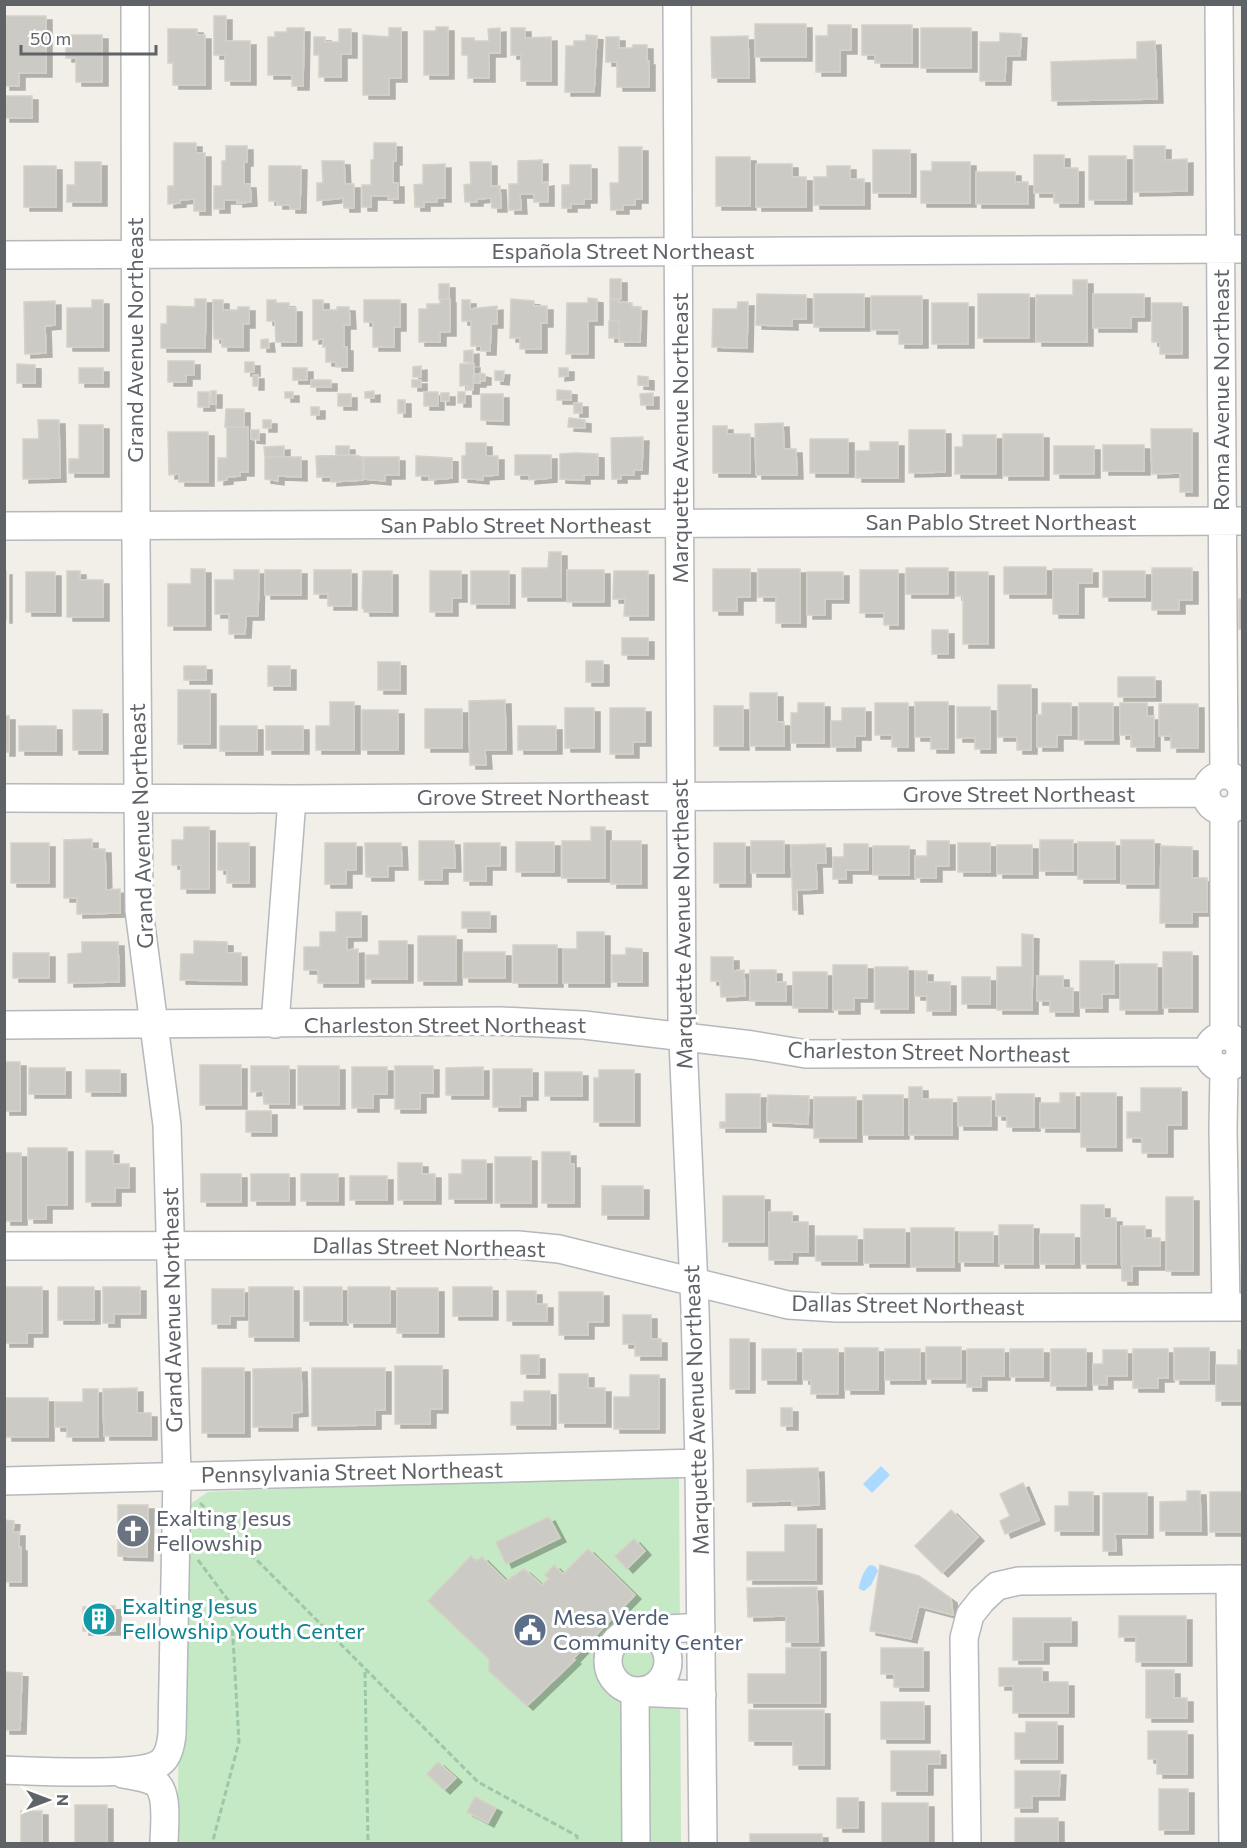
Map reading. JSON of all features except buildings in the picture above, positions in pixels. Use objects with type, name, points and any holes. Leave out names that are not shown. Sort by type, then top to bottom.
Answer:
[{"type":"street","name":"Grand Avenue Northeast","points":[[114,1772],[160,1763],[167,1753],[172,1734],[172,1699],[185,1486],[171,1246],[167,1125],[139,910],[135,4]]},
{"type":"street","name":"Marquette Avenue Northeast","points":[[677,4],[680,251],[682,1037],[699,1463],[703,1844]]},
{"type":"street","name":"Roma Avenue Northeast","points":[[1219,4],[1232,249],[1232,521],[1227,793],[1228,1052],[1223,1130],[1234,1307]]},
{"type":"street","name":"Española Street Northeast","points":[[4,255],[1232,249]]},
{"type":"street","name":"San Pablo Street Northeast","points":[[4,526],[1232,521]]},
{"type":"street","name":"Grove Street Northeast","points":[[4,798],[1227,793]]},
{"type":"street","points":[[275,1024],[292,798]]},
{"type":"street","name":"Charleston Street Northeast","points":[[4,1025],[500,1021],[584,1025],[752,1045],[806,1054],[1228,1052]]},
{"type":"street","name":"Dallas Street Northeast","points":[[4,1246],[518,1245],[559,1249],[788,1305],[837,1308],[1234,1307]]},
{"type":"street","name":"Pennsylvania Street Northeast","points":[[4,1481],[185,1486],[699,1463]]},
{"type":"street","points":[[967,1844],[964,1638],[970,1615],[982,1600],[997,1586],[1019,1581],[1236,1579],[1233,1844]]},
{"type":"street","points":[[701,1627],[627,1633],[618,1638],[612,1646],[608,1665],[611,1675],[625,1689],[635,1692],[702,1695]]},
{"type":"street","points":[[635,1692],[654,1687],[662,1680],[668,1661],[662,1643],[646,1632],[636,1631]]},
{"type":"street","points":[[635,1692],[636,1844]]},
{"type":"street","points":[[4,1770],[114,1772],[152,1780],[158,1784],[164,1799],[164,1844]]},
{"type":"path","points":[[185,1486],[478,1782],[576,1836],[577,1844]]},
{"type":"path","points":[[195,1557],[231,1604],[239,1742],[212,1844]]},
{"type":"path","points":[[365,1670],[368,1844]]},
{"type":"green space","points":[[679,1471],[681,1843],[177,1844],[183,1509],[208,1492]]},
{"type":"water","points":[[881,1466],[890,1475],[872,1493],[863,1484]]},
{"type":"water","points":[[870,1565],[875,1566],[878,1571],[871,1585],[864,1591],[859,1589],[860,1583],[864,1572]]},
{"type":"place","name":"Exalting Jesus Fellowship","points":[[133,1531]]},
{"type":"place","name":"Exalting Jesus Fellowship Youth Center","points":[[99,1619]]},
{"type":"place","name":"Mesa Verde Community Center","points":[[530,1630]]}]
